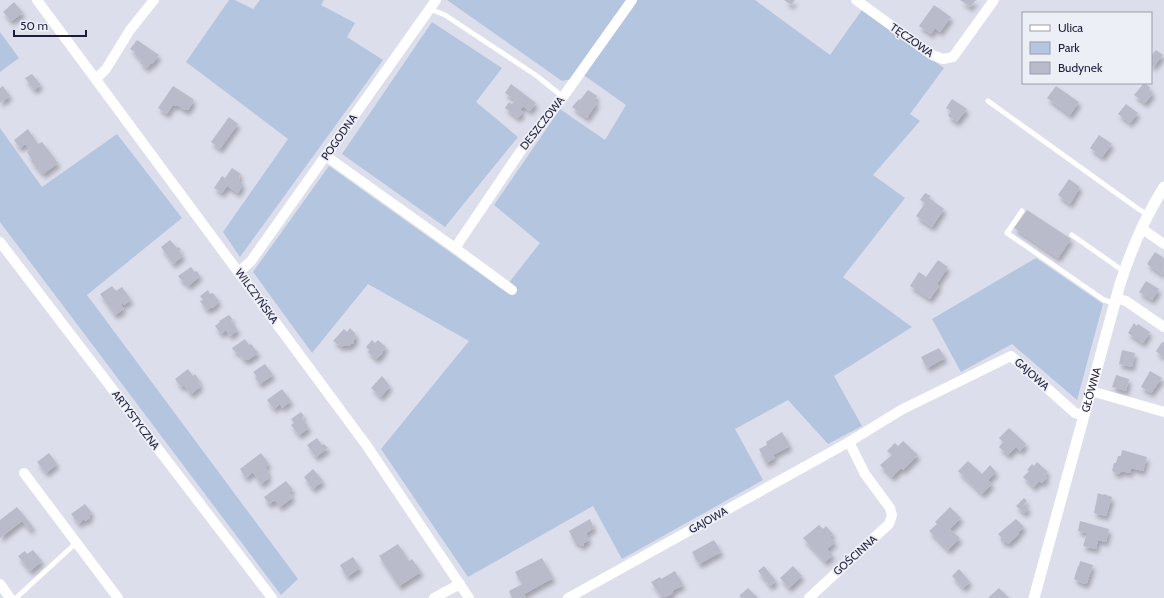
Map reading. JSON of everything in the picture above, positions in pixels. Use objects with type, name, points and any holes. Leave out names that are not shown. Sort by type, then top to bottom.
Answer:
[{"type":"street","name":"WILCZYŃSKA","points":[[37,0],[367,446],[469,598]]},
{"type":"street","points":[[96,79],[106,69],[130,30],[154,0]]},
{"type":"street","name":"POGODNA","points":[[239,272],[251,261],[436,0]]},
{"type":"street","name":"DESZCZOWA","points":[[455,248],[520,152],[563,97],[632,0]]},
{"type":"street","name":"TĘCZOWA","points":[[856,0],[932,55],[942,59],[953,57],[994,0]]},
{"type":"street","points":[[326,156],[512,290]]},
{"type":"street","name":"GŁÓWNA","points":[[1034,598],[1115,300],[1141,228],[1164,187]]},
{"type":"street","points":[[1141,228],[1164,244]]},
{"type":"street","name":"ARTYSTYCZNA","points":[[0,242],[272,598]]},
{"type":"street","points":[[1115,300],[1126,301],[1164,327]]},
{"type":"street","name":"GAJOWA","points":[[568,598],[849,442],[901,410],[1011,356],[1075,413],[1084,415]]},
{"type":"street","points":[[1091,391],[1164,412]]},
{"type":"street","name":"GOŚCINNA","points":[[809,598],[889,524],[892,515],[890,508],[865,474],[849,442]]},
{"type":"street","points":[[24,473],[118,598]]},
{"type":"street","points":[[0,584],[10,598]]},
{"type":"street","points":[[434,598],[460,584]]},
{"type":"lane","points":[[430,9],[445,15],[485,41],[537,76],[563,97]]},
{"type":"lane","points":[[988,101],[1148,215]]},
{"type":"lane","points":[[1022,211],[1007,234],[1104,300],[1115,300]]},
{"type":"lane","points":[[1072,235],[1119,268],[1125,270]]},
{"type":"lane","points":[[16,598],[76,544]]},
{"type":"green space","points":[[229,0],[235,0],[253,9],[260,0],[324,0],[321,5],[355,23],[347,37],[383,60],[240,257],[223,232],[288,139],[186,62]]},
{"type":"green space","points":[[447,0],[755,0],[830,55],[862,10],[944,68],[910,114],[920,121],[873,175],[905,198],[843,277],[912,327],[834,376],[862,426],[828,444],[788,400],[735,429],[763,480],[622,559],[593,506],[468,577],[381,449],[469,341],[368,284],[312,353],[253,272],[329,166],[503,290],[540,243],[494,205],[560,109],[605,140],[626,105],[585,76],[562,81]]},
{"type":"green space","points":[[432,22],[502,68],[476,102],[518,137],[445,227],[342,154]]},
{"type":"green space","points":[[0,32],[19,58],[0,72]]},
{"type":"green space","points":[[0,128],[42,187],[117,134],[182,218],[87,295],[298,579],[281,595],[0,222]]},
{"type":"green space","points":[[1036,258],[1103,304],[1077,400],[1012,344],[961,372],[932,319]]},
{"type":"building","points":[[784,0],[795,0],[791,5]]},
{"type":"building","points":[[960,0],[976,0],[970,7]]},
{"type":"building","points":[[14,2],[23,13],[11,21],[3,12]]},
{"type":"building","points":[[934,5],[951,17],[940,32],[935,28],[931,34],[919,26]]},
{"type":"building","points":[[137,40],[159,55],[147,68],[140,63],[142,61],[139,59],[140,58],[130,49]]},
{"type":"building","points":[[1156,50],[1163,55],[1153,67],[1152,66],[1152,55]]},
{"type":"building","points":[[32,74],[41,85],[34,90],[25,78]]},
{"type":"building","points":[[511,84],[536,103],[530,111],[523,106],[520,110],[523,112],[518,118],[505,108],[509,102],[512,104],[515,100],[505,93]]},
{"type":"building","points":[[1143,84],[1150,87],[1149,90],[1153,93],[1145,103],[1134,95]]},
{"type":"building","points":[[3,86],[10,96],[0,103],[0,88]]},
{"type":"building","points":[[173,86],[193,99],[193,102],[188,110],[185,110],[177,105],[172,106],[167,114],[158,108]]},
{"type":"building","points":[[1056,86],[1079,102],[1070,115],[1047,98]]},
{"type":"building","points":[[588,90],[597,96],[594,101],[597,103],[587,118],[572,107]]},
{"type":"building","points":[[952,99],[967,109],[957,122],[948,116],[951,111],[946,108]]},
{"type":"building","points":[[1126,104],[1138,113],[1130,123],[1118,114]]},
{"type":"building","points":[[229,117],[238,124],[220,149],[211,142]]},
{"type":"building","points":[[28,129],[38,144],[42,142],[58,163],[43,174],[31,161],[32,160],[27,152],[30,150],[25,144],[20,148],[14,140]]},
{"type":"building","points":[[1099,135],[1112,144],[1102,157],[1090,148]]},
{"type":"building","points":[[232,168],[241,174],[239,176],[240,182],[243,184],[238,193],[227,186],[222,193],[214,188],[222,176],[225,178]]},
{"type":"building","points":[[1069,179],[1080,187],[1070,204],[1058,195]]},
{"type":"building","points":[[925,193],[931,196],[929,198],[944,209],[932,227],[916,216],[925,203],[920,200]]},
{"type":"building","points":[[1027,210],[1071,239],[1058,258],[1014,228]]},
{"type":"building","points":[[170,240],[177,248],[179,247],[181,250],[179,251],[183,256],[173,264],[161,247]]},
{"type":"building","points":[[1155,252],[1164,258],[1163,275],[1147,264]]},
{"type":"building","points":[[938,260],[948,267],[937,284],[939,286],[930,299],[910,286],[919,272],[926,277]]},
{"type":"building","points":[[191,267],[195,272],[197,271],[200,276],[188,286],[178,276]]},
{"type":"building","points":[[1146,281],[1159,289],[1152,300],[1139,292]]},
{"type":"building","points":[[112,286],[116,291],[122,287],[131,300],[124,305],[123,303],[121,305],[124,309],[115,315],[100,294]]},
{"type":"building","points":[[208,290],[210,294],[213,293],[219,301],[213,308],[212,307],[207,310],[200,301],[203,300],[200,296]]},
{"type":"building","points":[[229,315],[233,320],[231,321],[238,330],[230,336],[226,330],[221,334],[215,326],[220,322],[219,321]]},
{"type":"building","points":[[1134,323],[1150,332],[1143,343],[1128,333]]},
{"type":"building","points":[[350,328],[355,333],[356,338],[354,343],[349,346],[344,345],[342,347],[333,341],[344,329],[347,332]]},
{"type":"building","points":[[245,339],[258,353],[248,360],[244,360],[237,351],[236,353],[232,348]]},
{"type":"building","points":[[372,340],[375,343],[378,340],[386,347],[382,352],[383,353],[376,359],[368,352],[369,350],[366,347]]},
{"type":"building","points":[[1162,342],[1164,343],[1164,358],[1156,351]]},
{"type":"building","points":[[939,348],[945,358],[927,368],[921,357]]},
{"type":"building","points":[[1122,350],[1135,353],[1132,367],[1119,364]]},
{"type":"building","points":[[265,364],[273,375],[260,384],[255,378],[257,377],[253,372]]},
{"type":"building","points":[[188,369],[193,376],[195,374],[200,381],[198,382],[201,386],[191,394],[184,385],[181,387],[175,379]]},
{"type":"building","points":[[1150,371],[1162,378],[1151,393],[1141,387]]},
{"type":"building","points":[[1116,375],[1129,379],[1126,391],[1112,387]]},
{"type":"building","points":[[382,376],[390,386],[381,397],[371,388]]},
{"type":"building","points":[[282,389],[291,401],[282,408],[280,404],[274,409],[267,400]]},
{"type":"building","points":[[301,412],[304,416],[302,418],[309,428],[299,435],[291,425],[294,423],[291,419]]},
{"type":"building","points":[[1009,428],[1026,444],[1020,451],[1016,447],[1008,455],[999,447],[1003,442],[999,438]]},
{"type":"building","points":[[782,432],[790,446],[773,455],[775,458],[766,463],[759,449],[767,445],[766,442]]},
{"type":"building","points":[[317,438],[322,445],[324,444],[328,448],[316,457],[307,445]]},
{"type":"building","points":[[903,441],[918,455],[903,470],[901,468],[892,477],[880,465],[892,455],[887,451],[895,443],[898,446]]},
{"type":"building","points":[[1122,450],[1147,457],[1143,471],[1131,468],[1130,473],[1121,471],[1118,474],[1112,471],[1118,456],[1121,456]]},
{"type":"building","points":[[49,453],[57,464],[46,473],[37,462]]},
{"type":"building","points":[[261,453],[269,464],[265,467],[269,473],[267,475],[269,478],[261,484],[253,472],[246,478],[240,469]]},
{"type":"building","points":[[968,461],[982,474],[990,465],[996,472],[988,480],[992,484],[982,494],[958,471]]},
{"type":"building","points":[[1037,462],[1048,472],[1045,475],[1047,478],[1042,483],[1039,481],[1034,487],[1023,477],[1029,471],[1027,470],[1032,464],[1034,466]]},
{"type":"building","points":[[313,469],[323,481],[313,489],[304,477]]},
{"type":"building","points":[[286,481],[293,490],[289,492],[293,497],[280,507],[275,500],[269,504],[264,497]]},
{"type":"building","points":[[1098,493],[1112,497],[1106,516],[1094,513]]},
{"type":"building","points":[[1024,498],[1027,501],[1024,504],[1029,509],[1024,513],[1016,506]]},
{"type":"building","points":[[85,504],[92,513],[89,516],[90,518],[85,521],[84,519],[79,524],[71,514]]},
{"type":"building","points":[[17,507],[33,527],[30,530],[22,521],[0,538],[0,520]]},
{"type":"building","points":[[950,507],[961,518],[950,529],[960,538],[948,550],[929,531],[937,524],[935,522]]},
{"type":"building","points":[[590,519],[594,528],[586,533],[589,540],[582,546],[578,542],[576,544],[569,531]]},
{"type":"building","points":[[1016,519],[1024,527],[1008,544],[1005,541],[1003,542],[998,534]]},
{"type":"building","points":[[1080,521],[1109,529],[1106,542],[1098,540],[1096,549],[1083,546],[1087,533],[1078,531]]},
{"type":"building","points":[[819,525],[823,529],[826,526],[833,534],[830,537],[835,542],[827,549],[833,555],[825,562],[803,538]]},
{"type":"building","points":[[714,540],[721,552],[699,564],[692,552]]},
{"type":"building","points":[[398,544],[409,561],[412,559],[421,572],[399,586],[379,556]]},
{"type":"building","points":[[33,550],[42,561],[30,571],[18,556],[25,551],[27,554]]},
{"type":"building","points":[[353,557],[360,568],[347,577],[340,565]]},
{"type":"building","points":[[542,558],[553,578],[524,594],[526,598],[512,598],[509,591],[522,584],[515,572]]},
{"type":"building","points":[[1080,561],[1093,565],[1087,583],[1084,584],[1074,579]]},
{"type":"building","points":[[764,566],[776,581],[770,586],[758,571]]},
{"type":"building","points":[[793,566],[802,576],[789,588],[780,578]]},
{"type":"building","points":[[959,569],[970,582],[963,588],[952,576]]},
{"type":"building","points":[[675,571],[683,585],[672,591],[673,593],[666,597],[660,595],[651,582],[660,577],[661,579]]},
{"type":"building","points":[[748,588],[758,598],[742,598],[739,596]]},
{"type":"building","points":[[999,588],[1009,598],[988,598]]}]
